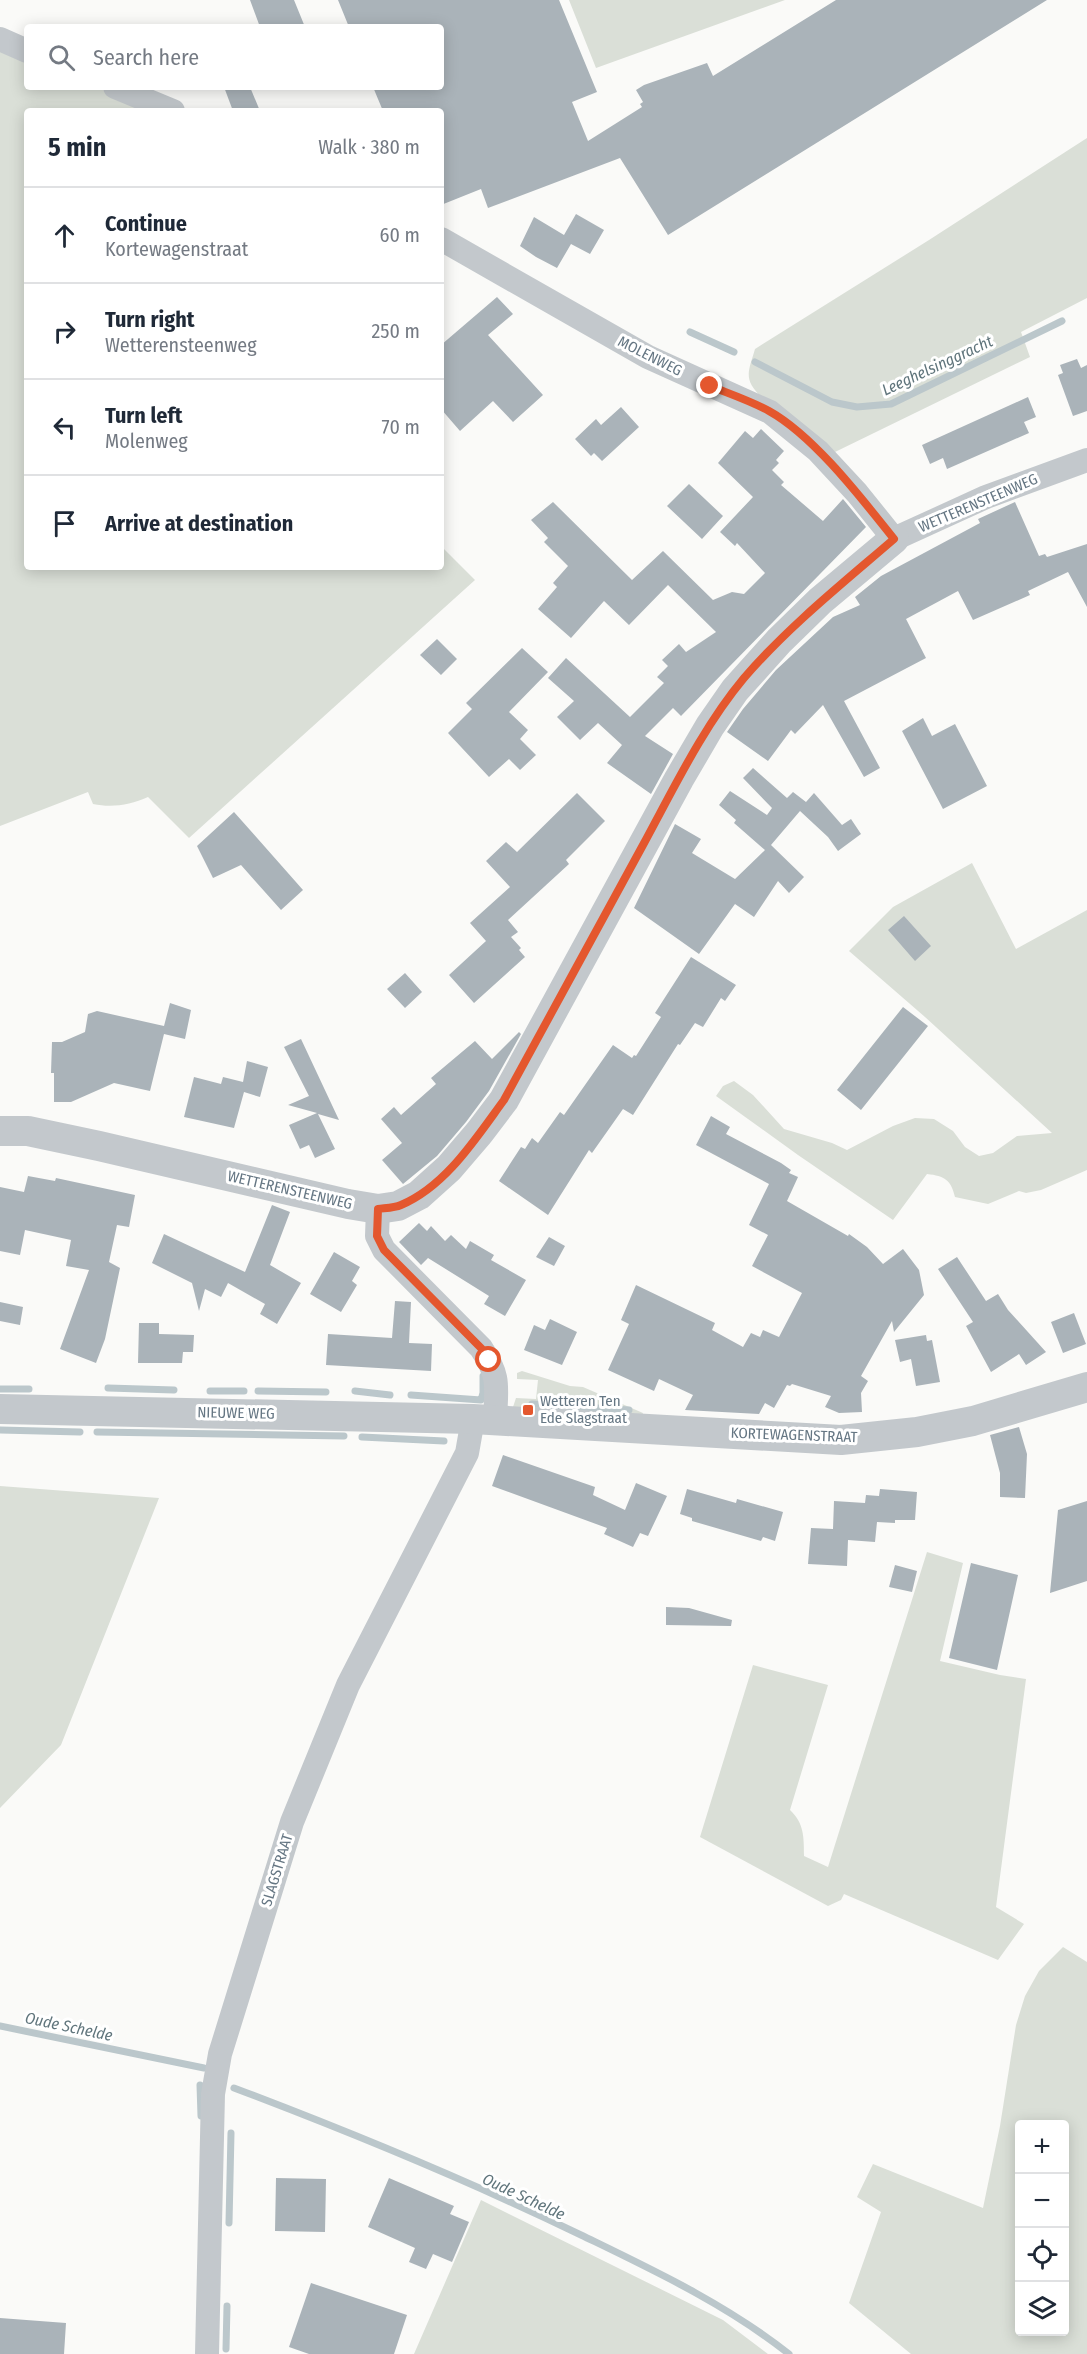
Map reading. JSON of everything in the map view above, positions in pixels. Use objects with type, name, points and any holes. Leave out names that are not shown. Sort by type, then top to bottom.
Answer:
[{"type":"street","points":[[0,39],[24,50]]},
{"type":"street","points":[[122,90],[166,108]]},
{"type":"street","name":"MOLENWEG","points":[[444,242],[648,357],[770,412],[818,451],[857,493],[894,539]]},
{"type":"street","name":"WETTERENSTEENWEG","points":[[0,1131],[38,1133],[378,1209],[398,1206],[419,1195],[449,1168],[504,1100],[710,726],[735,690],[765,656],[820,602],[894,539],[986,497],[1087,460]]},
{"type":"street","points":[[378,1209],[377,1236],[384,1250],[481,1348],[489,1360],[497,1383],[484,1420]]},
{"type":"street","name":"KORTEWAGENSTRAAT","points":[[484,1420],[841,1440],[916,1432],[963,1423],[1087,1387]]},
{"type":"street","name":"NIEUWE WEG","points":[[0,1410],[484,1420]]},
{"type":"street","name":"SLAGSTRAAT","points":[[207,2354],[211,2142],[213,2094],[219,2054],[291,1822],[348,1685],[484,1420]]},
{"type":"shaded area","points":[[569,0],[785,0],[596,68]]},
{"type":"shaded area","points":[[0,47],[24,57],[24,90],[103,90],[145,108],[24,108],[24,570],[444,570],[444,549],[475,580],[189,838],[148,797],[121,805],[107,806],[93,804],[88,792],[0,826]]},
{"type":"shaded area","points":[[1087,138],[1087,298],[1021,332],[1030,357],[835,452],[762,398],[752,386],[749,375],[755,349]]},
{"type":"shaded area","points":[[972,863],[1016,949],[1087,910],[1087,1170],[1041,1190],[1026,1193],[1019,1191],[988,1204],[955,1197],[946,1180],[927,1174],[893,1220],[716,1096],[723,1086],[734,1081],[753,1095],[784,1129],[832,1143],[847,1150],[893,1126],[915,1118],[934,1119],[953,1131],[965,1147],[979,1156],[993,1153],[1017,1136],[1052,1133],[849,951],[893,907]]},
{"type":"shaded area","points":[[522,1371],[570,1386],[583,1387],[643,1413],[642,1416],[513,1407],[516,1398],[536,1399],[538,1380],[517,1379],[517,1373]]},
{"type":"shaded area","points":[[0,1486],[159,1498],[61,1745],[0,1808]]},
{"type":"shaded area","points":[[927,1552],[963,1563],[940,1661],[1026,1679],[996,1907],[1024,1924],[998,1960],[844,1894],[841,1900],[828,1906],[700,1837],[753,1665],[828,1685],[790,1810],[801,1825],[804,1856],[828,1867]]},
{"type":"shaded area","points":[[1063,1947],[1087,1962],[1087,2354],[911,2354],[849,2303],[881,2212],[857,2197],[873,2164],[983,2208],[1000,2126],[1016,2025],[1025,1996],[1039,1971]]},
{"type":"shaded area","points":[[481,2200],[723,2320],[768,2354],[414,2354]]},
{"type":"building","points":[[250,0],[294,0],[304,24],[259,24]]},
{"type":"building","points":[[338,0],[559,0],[597,92],[572,102],[588,141],[642,107],[640,104],[643,102],[636,90],[644,85],[707,63],[713,76],[836,0],[1047,0],[668,235],[620,158],[488,208],[481,189],[444,204],[444,108],[382,108],[374,90],[444,90],[444,24],[348,24]]},
{"type":"building","points":[[225,90],[251,90],[259,108],[232,108]]},
{"type":"building","points":[[576,214],[604,230],[590,254],[571,244],[557,268],[520,246],[534,217],[564,235]]},
{"type":"building","points":[[497,297],[513,314],[488,335],[543,395],[513,422],[493,401],[460,431],[444,412],[444,342]]},
{"type":"building","points":[[1077,359],[1081,368],[1087,365],[1087,411],[1073,416],[1058,375],[1063,373],[1060,365]]},
{"type":"building","points":[[1028,397],[1036,417],[1024,422],[1029,433],[947,469],[943,458],[930,464],[922,445]]},
{"type":"building","points":[[621,407],[639,427],[602,461],[594,453],[591,456],[575,439],[596,419],[601,425]]},
{"type":"building","points":[[761,429],[784,451],[776,460],[779,463],[772,470],[784,482],[781,485],[823,521],[843,499],[866,527],[681,716],[673,708],[645,736],[673,754],[651,794],[607,763],[622,745],[598,723],[580,740],[557,717],[574,701],[548,678],[566,658],[630,717],[664,683],[657,677],[668,666],[662,660],[679,644],[686,652],[716,632],[668,585],[629,625],[604,601],[571,638],[538,609],[557,587],[553,583],[568,566],[544,542],[548,538],[531,520],[553,502],[632,580],[663,551],[713,600],[732,592],[744,594],[765,573],[737,543],[735,546],[720,532],[753,497],[718,463],[745,431],[753,438]]},
{"type":"building","points":[[689,484],[723,516],[702,539],[667,506]]},
{"type":"building","points":[[1015,502],[1039,556],[1045,554],[1047,557],[1087,544],[1087,607],[1068,572],[1028,591],[1030,595],[973,620],[958,591],[906,619],[926,658],[844,701],[880,768],[864,777],[823,705],[795,734],[791,730],[768,761],[727,732],[776,670],[833,617],[860,605],[855,597],[881,576],[980,523],[978,519]]},
{"type":"building","points":[[437,639],[457,659],[441,675],[420,655]]},
{"type":"building","points":[[522,648],[548,672],[509,712],[528,730],[520,739],[536,755],[520,770],[509,759],[489,777],[448,733],[472,709],[466,703]]},
{"type":"building","points":[[923,718],[932,736],[955,724],[987,786],[943,809],[902,731]]},
{"type":"building","points":[[753,768],[787,798],[793,792],[806,802],[814,793],[842,825],[851,819],[861,834],[838,851],[828,837],[800,811],[771,845],[804,877],[789,893],[778,881],[754,917],[735,904],[699,954],[634,908],[675,824],[701,839],[692,853],[735,879],[765,850],[734,823],[736,820],[719,805],[730,791],[767,815],[772,808],[743,778]]},
{"type":"building","points":[[577,793],[605,821],[566,860],[569,864],[508,920],[518,932],[511,937],[521,948],[519,950],[525,957],[474,1003],[449,975],[486,941],[470,923],[510,887],[486,861],[506,842],[517,852]]},
{"type":"building","points":[[234,812],[303,890],[281,910],[241,865],[213,878],[197,846]]},
{"type":"building","points":[[904,916],[931,946],[915,961],[888,930]]},
{"type":"building","points":[[691,957],[736,985],[725,1001],[721,998],[703,1027],[695,1023],[680,1045],[678,1044],[633,1115],[623,1109],[592,1153],[589,1150],[548,1215],[499,1181],[521,1147],[525,1149],[532,1138],[538,1143],[560,1112],[564,1115],[613,1045],[632,1058],[636,1056],[661,1017],[655,1013]]},
{"type":"building","points":[[405,973],[422,992],[405,1008],[387,989]]},
{"type":"building","points":[[170,1003],[191,1010],[185,1039],[164,1034],[150,1091],[114,1083],[71,1102],[54,1102],[54,1073],[51,1073],[52,1042],[62,1042],[85,1032],[88,1014],[97,1011],[164,1026]]},
{"type":"building","points":[[903,1007],[928,1026],[861,1110],[837,1090]]},
{"type":"building","points":[[519,1032],[521,1034],[489,1091],[466,1122],[437,1156],[403,1184],[382,1160],[402,1143],[381,1119],[394,1107],[401,1115],[436,1084],[431,1078],[475,1041],[492,1059]]},
{"type":"building","points":[[301,1039],[339,1120],[318,1114],[335,1149],[315,1158],[309,1145],[300,1149],[289,1125],[317,1113],[288,1105],[309,1096],[284,1047]]},
{"type":"building","points":[[247,1061],[268,1067],[260,1097],[244,1092],[234,1128],[184,1117],[194,1077],[221,1084],[223,1077],[243,1082]]},
{"type":"building","points":[[711,1116],[730,1127],[726,1134],[781,1163],[791,1170],[789,1173],[798,1177],[787,1201],[848,1236],[849,1234],[867,1247],[883,1264],[903,1249],[919,1270],[924,1295],[894,1332],[892,1321],[861,1376],[868,1381],[861,1393],[862,1412],[839,1413],[825,1407],[831,1396],[792,1384],[787,1385],[774,1408],[765,1403],[759,1414],[685,1410],[693,1395],[659,1379],[654,1391],[608,1370],[629,1324],[621,1320],[636,1285],[715,1323],[712,1330],[743,1347],[751,1333],[760,1337],[763,1330],[779,1337],[802,1293],[752,1266],[768,1235],[749,1225],[769,1184],[696,1145]]},
{"type":"building","points":[[28,1176],[55,1181],[56,1178],[135,1195],[129,1227],[117,1225],[109,1262],[120,1268],[105,1339],[96,1363],[60,1349],[89,1270],[66,1266],[71,1240],[25,1230],[20,1255],[0,1251],[0,1187],[24,1192]]},
{"type":"building","points":[[272,1205],[290,1212],[270,1265],[301,1283],[277,1324],[260,1314],[265,1304],[228,1283],[221,1297],[205,1289],[199,1311],[192,1283],[152,1263],[164,1234],[245,1272]]},
{"type":"building","points":[[419,1223],[427,1231],[431,1226],[445,1241],[451,1235],[466,1249],[470,1241],[494,1255],[491,1260],[526,1280],[505,1316],[484,1304],[489,1296],[428,1258],[421,1265],[399,1242]]},
{"type":"building","points":[[549,1237],[565,1246],[554,1266],[536,1257]]},
{"type":"building","points":[[334,1252],[360,1267],[352,1281],[357,1285],[341,1312],[310,1294]]},
{"type":"building","points":[[957,1257],[986,1301],[998,1294],[1008,1310],[1046,1352],[1026,1365],[1019,1354],[991,1372],[966,1326],[973,1322],[938,1269]]},
{"type":"building","points":[[395,1301],[411,1302],[409,1343],[432,1344],[431,1371],[326,1365],[328,1334],[392,1338]]},
{"type":"building","points":[[0,1302],[23,1307],[20,1325],[0,1321]]},
{"type":"building","points":[[1074,1313],[1086,1344],[1063,1353],[1051,1322]]},
{"type":"building","points":[[550,1319],[577,1332],[562,1365],[524,1350],[534,1325],[545,1330]]},
{"type":"building","points":[[139,1323],[159,1323],[159,1334],[194,1335],[193,1352],[183,1352],[182,1363],[138,1363]]},
{"type":"building","points":[[926,1335],[927,1341],[932,1340],[940,1382],[916,1386],[911,1359],[900,1362],[895,1340]]},
{"type":"building","points":[[1019,1427],[1027,1454],[1025,1498],[1000,1497],[1000,1473],[990,1435]]},
{"type":"building","points":[[503,1455],[595,1487],[593,1495],[625,1510],[636,1483],[667,1496],[648,1536],[640,1533],[633,1547],[604,1534],[607,1528],[492,1486]]},
{"type":"building","points":[[687,1489],[736,1503],[737,1499],[783,1512],[775,1541],[763,1537],[761,1541],[692,1521],[692,1518],[680,1514]]},
{"type":"building","points":[[880,1489],[917,1492],[915,1520],[895,1520],[895,1523],[877,1522],[875,1542],[848,1540],[847,1566],[808,1564],[811,1528],[833,1529],[834,1501],[865,1503],[866,1495],[879,1496]]},
{"type":"building","points":[[1087,1501],[1087,1581],[1050,1593],[1058,1510]]},
{"type":"building","points":[[971,1563],[1018,1575],[997,1670],[949,1658]]},
{"type":"building","points":[[895,1565],[917,1571],[912,1592],[889,1587]]},
{"type":"building","points":[[666,1607],[689,1608],[732,1620],[731,1626],[666,1625]]},
{"type":"building","points":[[276,2178],[326,2179],[325,2232],[275,2231]]},
{"type":"building","points":[[389,2178],[454,2206],[450,2214],[469,2222],[452,2262],[433,2254],[426,2269],[409,2262],[415,2248],[368,2227]]},
{"type":"building","points":[[311,2283],[407,2315],[394,2354],[309,2354],[289,2347]]},
{"type":"building","points":[[0,2318],[66,2323],[64,2354],[0,2354]]},
{"type":"waterway","name":"Leeghelsinggracht","points":[[755,362],[832,402],[857,407],[891,404],[1062,321]]},
{"type":"waterway","name":"Leeghelsinggracht","points":[[690,332],[734,352]]},
{"type":"waterway","points":[[411,1395],[481,1400],[483,1376]]},
{"type":"waterway","points":[[108,1388],[174,1390]]},
{"type":"waterway","points":[[0,1389],[29,1389]]},
{"type":"waterway","points":[[210,1391],[244,1391]]},
{"type":"waterway","points":[[258,1391],[326,1392]]},
{"type":"waterway","points":[[355,1391],[390,1395]]},
{"type":"waterway","points":[[532,1404],[629,1410]]},
{"type":"waterway","points":[[0,1430],[80,1432]]},
{"type":"waterway","points":[[97,1432],[344,1436]]},
{"type":"waterway","points":[[362,1437],[444,1441]]},
{"type":"waterway","name":"Oude Schelde","points":[[0,2026],[204,2068]]},
{"type":"waterway","points":[[200,2085],[201,2116]]},
{"type":"waterway","name":"Oude Schelde","points":[[234,2088],[409,2158],[581,2235],[714,2304],[740,2319],[789,2354]]},
{"type":"waterway","points":[[229,2223],[231,2133]]},
{"type":"waterway","points":[[226,2349],[227,2306]]},
{"type":"place","name":"Wetteren Ten Ede Slagstraat","points":[[528,1410]]},
{"type":"route","points":[[489,1360],[481,1348],[384,1250],[377,1236],[378,1209],[398,1206],[434,1184],[479,1133],[504,1100],[679,779],[710,726],[745,677],[820,602],[894,539],[857,493],[818,451],[794,430],[770,412],[710,386]]}]
